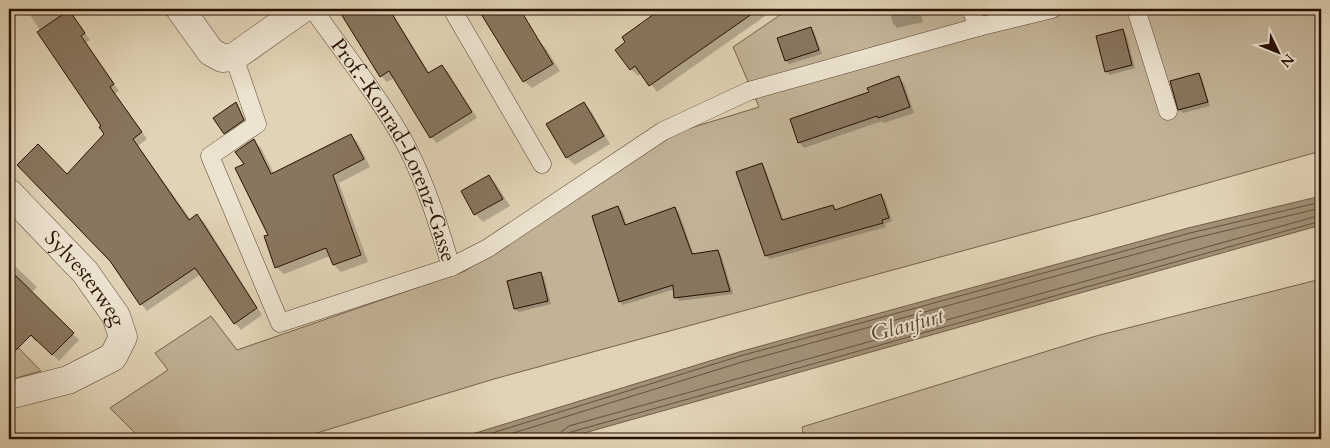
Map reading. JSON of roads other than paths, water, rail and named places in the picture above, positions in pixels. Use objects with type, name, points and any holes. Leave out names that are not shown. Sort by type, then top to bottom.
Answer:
[{"type":"street","points":[[180,9],[211,52],[222,58],[234,57],[302,9]]},
{"type":"street","name":"Sylvesterweg","points":[[9,193],[86,272],[116,316],[123,337],[113,357],[77,376],[9,395]]},
{"type":"lane","name":"Prof.-Konrad-Lorenz-Gasse","points":[[234,57],[257,124],[210,156],[280,323],[451,267],[433,207],[407,146],[392,120],[312,9]]},
{"type":"lane","points":[[452,9],[542,164]]},
{"type":"lane","points":[[971,9],[978,27]]},
{"type":"lane","points":[[451,267],[488,248],[663,131],[749,91],[978,27],[1052,9]]},
{"type":"lane","points":[[1136,9],[1168,111]]},
{"type":"water","name":"Glanfurt","points":[[1321,196],[1321,225],[563,439],[456,439],[739,352],[1188,228]]}]
